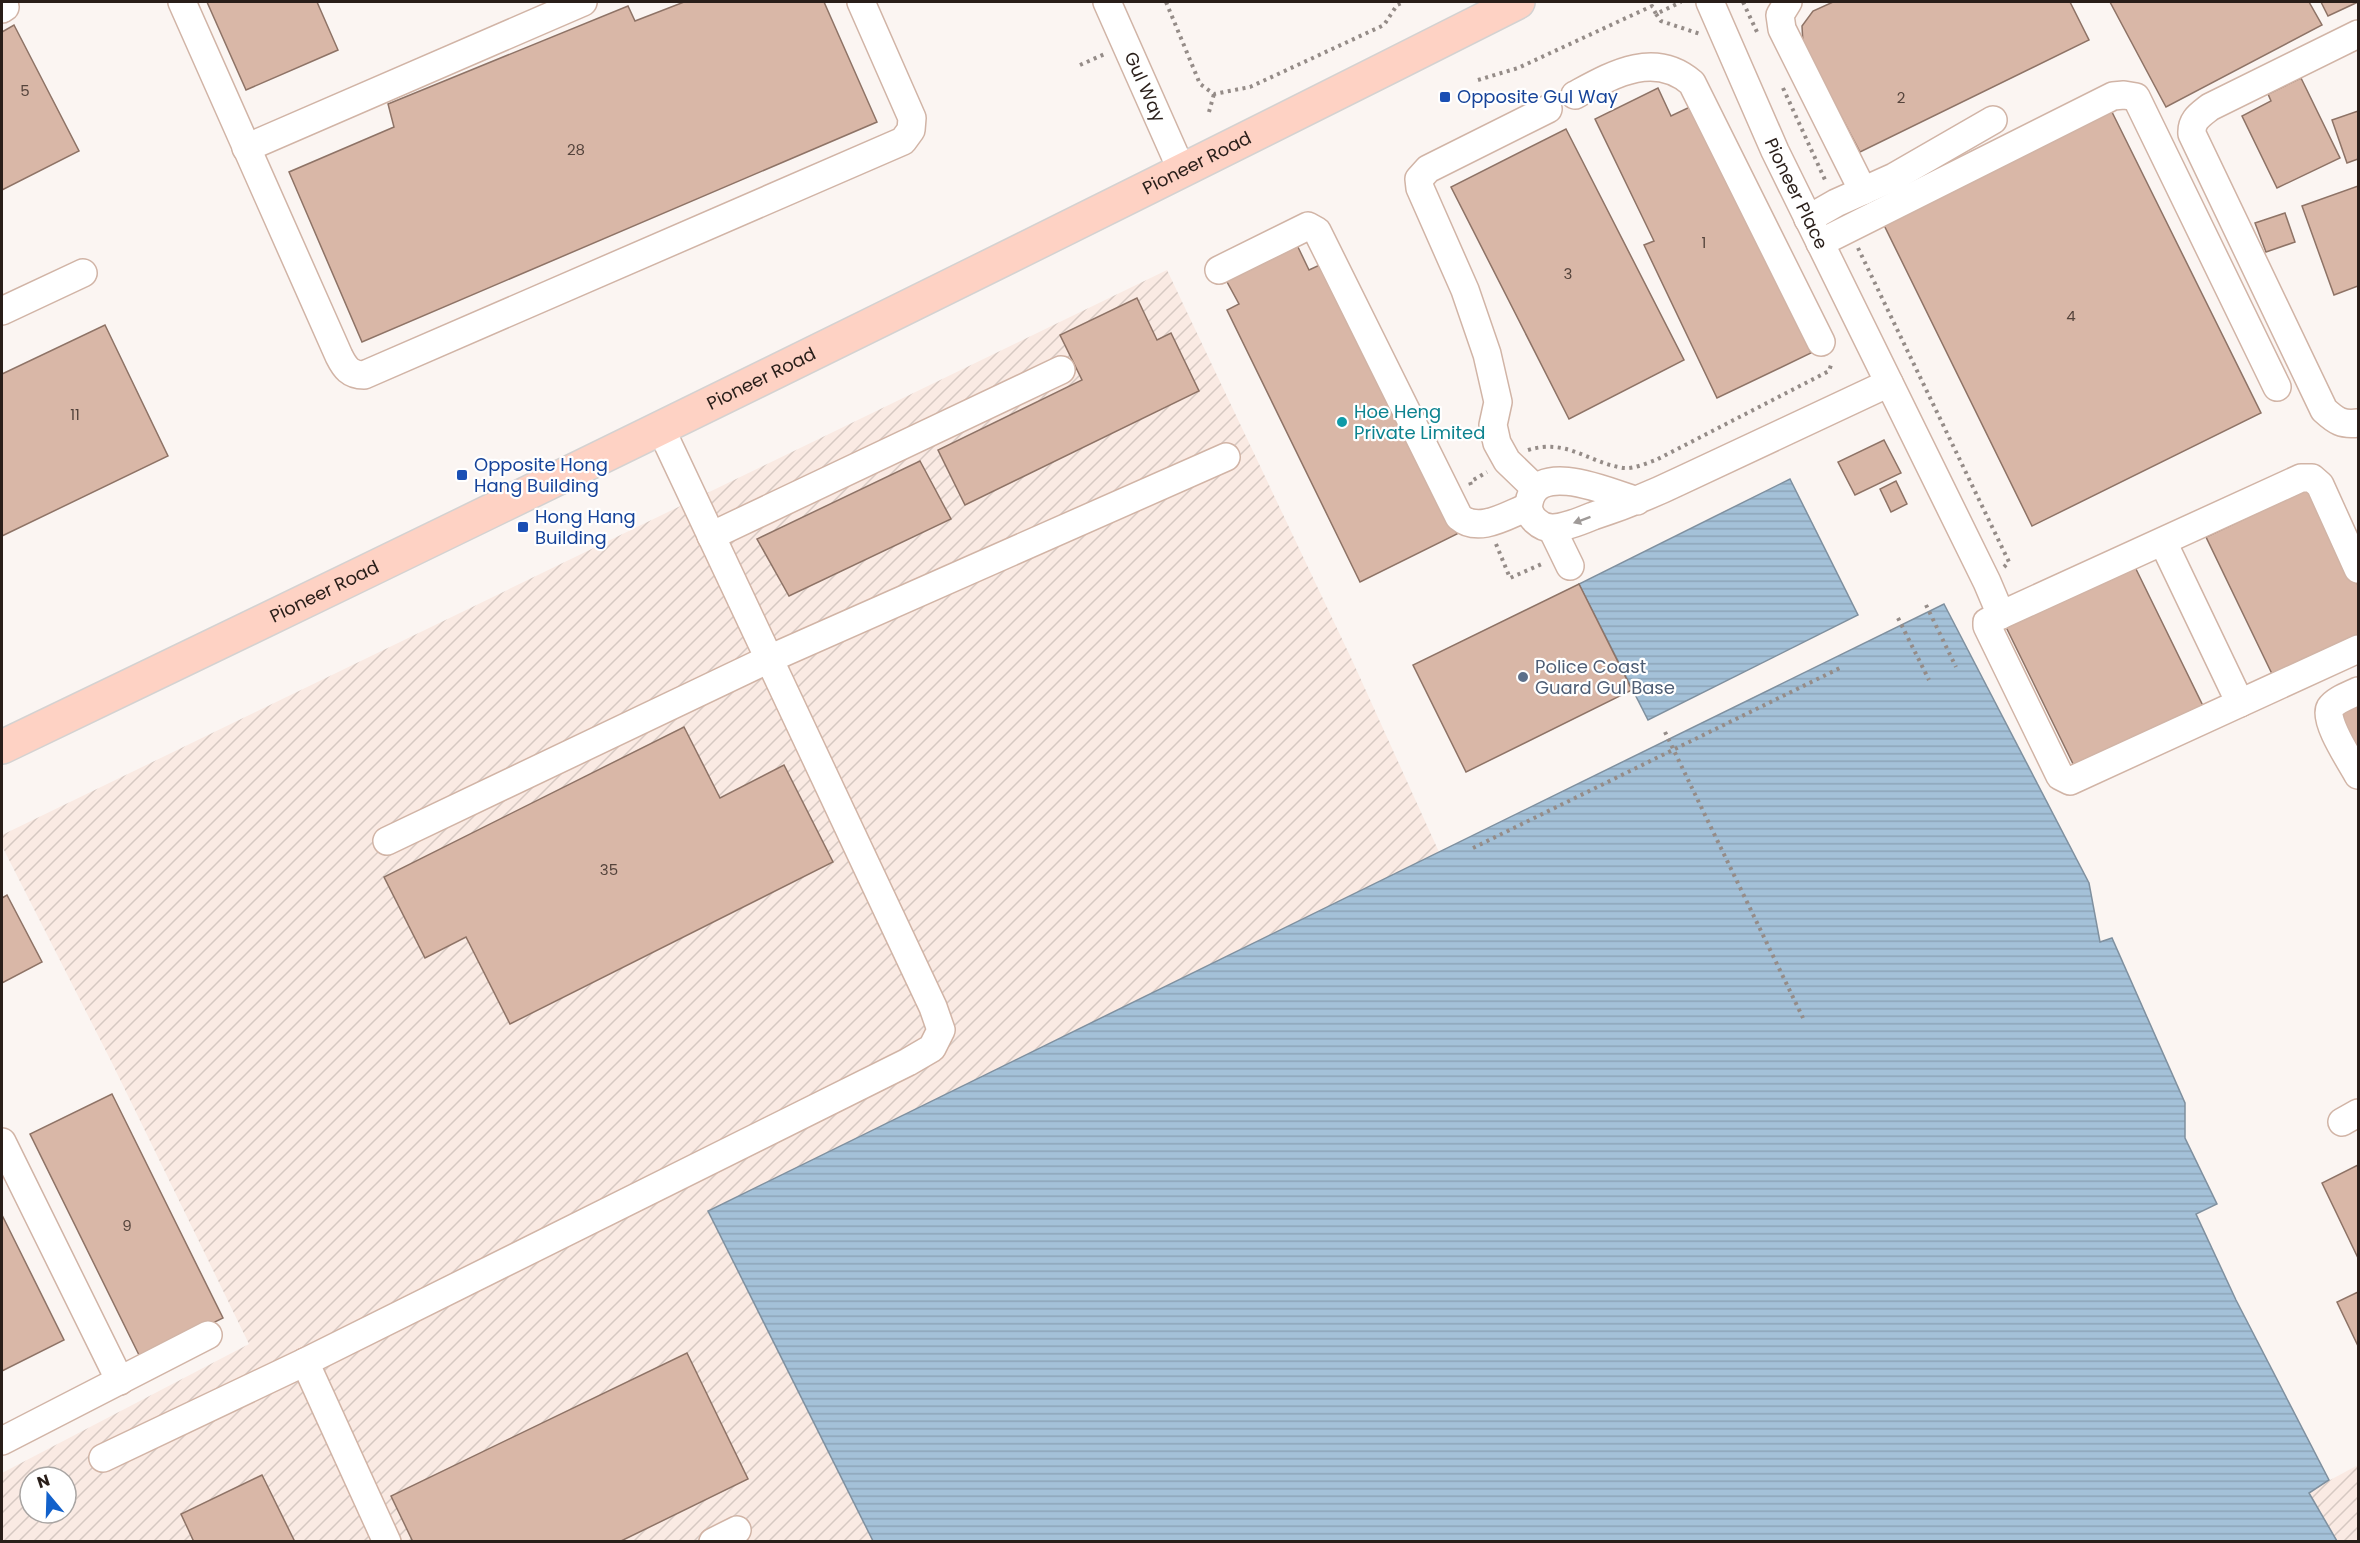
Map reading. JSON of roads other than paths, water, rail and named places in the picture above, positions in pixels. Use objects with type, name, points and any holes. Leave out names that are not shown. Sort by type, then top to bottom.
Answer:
[{"type":"main road","name":"Pioneer Road","points":[[2,747],[344,583],[1182,171],[1518,2]]},
{"type":"street","points":[[182,2],[345,368],[356,375],[364,375],[903,141],[910,130],[912,118],[861,2]]},
{"type":"street","points":[[246,148],[583,2]]},
{"type":"street","name":"Gul Way","points":[[1107,2],[1182,171]]},
{"type":"street","name":"Pioneer Place","points":[[1710,2],[1775,151],[1993,598]]},
{"type":"street","points":[[1788,2],[1780,15],[1782,29],[1863,191]]},
{"type":"street","points":[[2358,33],[2210,106],[2195,119],[2192,134],[2324,410],[2336,422],[2358,423]]},
{"type":"street","points":[[1575,95],[1606,78],[1644,66],[1657,66],[1681,74],[1692,83],[1821,342]]},
{"type":"street","points":[[1820,243],[2113,96],[2136,97],[2277,387]]},
{"type":"street","points":[[1548,109],[1428,169],[1419,179],[1419,188],[1465,290],[1487,354],[1498,402],[1493,425],[1497,443],[1531,497],[1533,519],[1542,526],[1552,529],[1637,501],[1888,383]]},
{"type":"street","points":[[1808,219],[1836,203],[1894,177],[1993,120]]},
{"type":"street","points":[[1735,170],[1775,151]]},
{"type":"street","points":[[1219,270],[1308,226],[1317,231],[1459,517],[1466,523],[1482,525],[1531,497],[1546,482],[1567,480],[1637,501]]},
{"type":"street","points":[[2,311],[83,273]]},
{"type":"street","points":[[711,536],[1061,370]]},
{"type":"street","points":[[104,1458],[305,1362],[897,1068],[932,1048],[941,1030],[933,1007],[660,427]]},
{"type":"street","points":[[387,841],[769,659],[1226,457]]},
{"type":"street","points":[[2358,570],[2320,485],[2312,478],[2301,478],[2163,542],[1993,598],[1987,622],[1989,632],[2064,780],[2076,780],[2358,649]]},
{"type":"street","points":[[1552,529],[1570,566]]},
{"type":"street","points":[[2163,542],[2240,703]]},
{"type":"street","points":[[2358,691],[2335,703],[2328,715],[2358,775]]},
{"type":"street","points":[[2,1142],[120,1381]]},
{"type":"street","points":[[2,1441],[208,1335]]},
{"type":"street","points":[[305,1362],[387,1542]]},
{"type":"street","points":[[713,1542],[737,1530]]},
{"type":"water","points":[[1790,479],[1858,615],[1648,720],[1579,584]]},
{"type":"water","points":[[1944,604],[2089,883],[2100,942],[2112,938],[2185,1103],[2185,1138],[2217,1204],[2196,1214],[2236,1300],[2329,1480],[2309,1493],[2337,1541],[873,1541],[708,1211]]},
{"type":"place","name":"Opposite Gul Way","points":[[1445,97]]},
{"type":"place","name":"Hoe Heng Private Limited","points":[[1342,422]]},
{"type":"place","name":"Opposite Hong Hang Building","points":[[462,475]]},
{"type":"place","name":"Hong Hang Building","points":[[523,527]]},
{"type":"place","name":"Police Coast Guard Gul Base","points":[[1523,677]]}]
